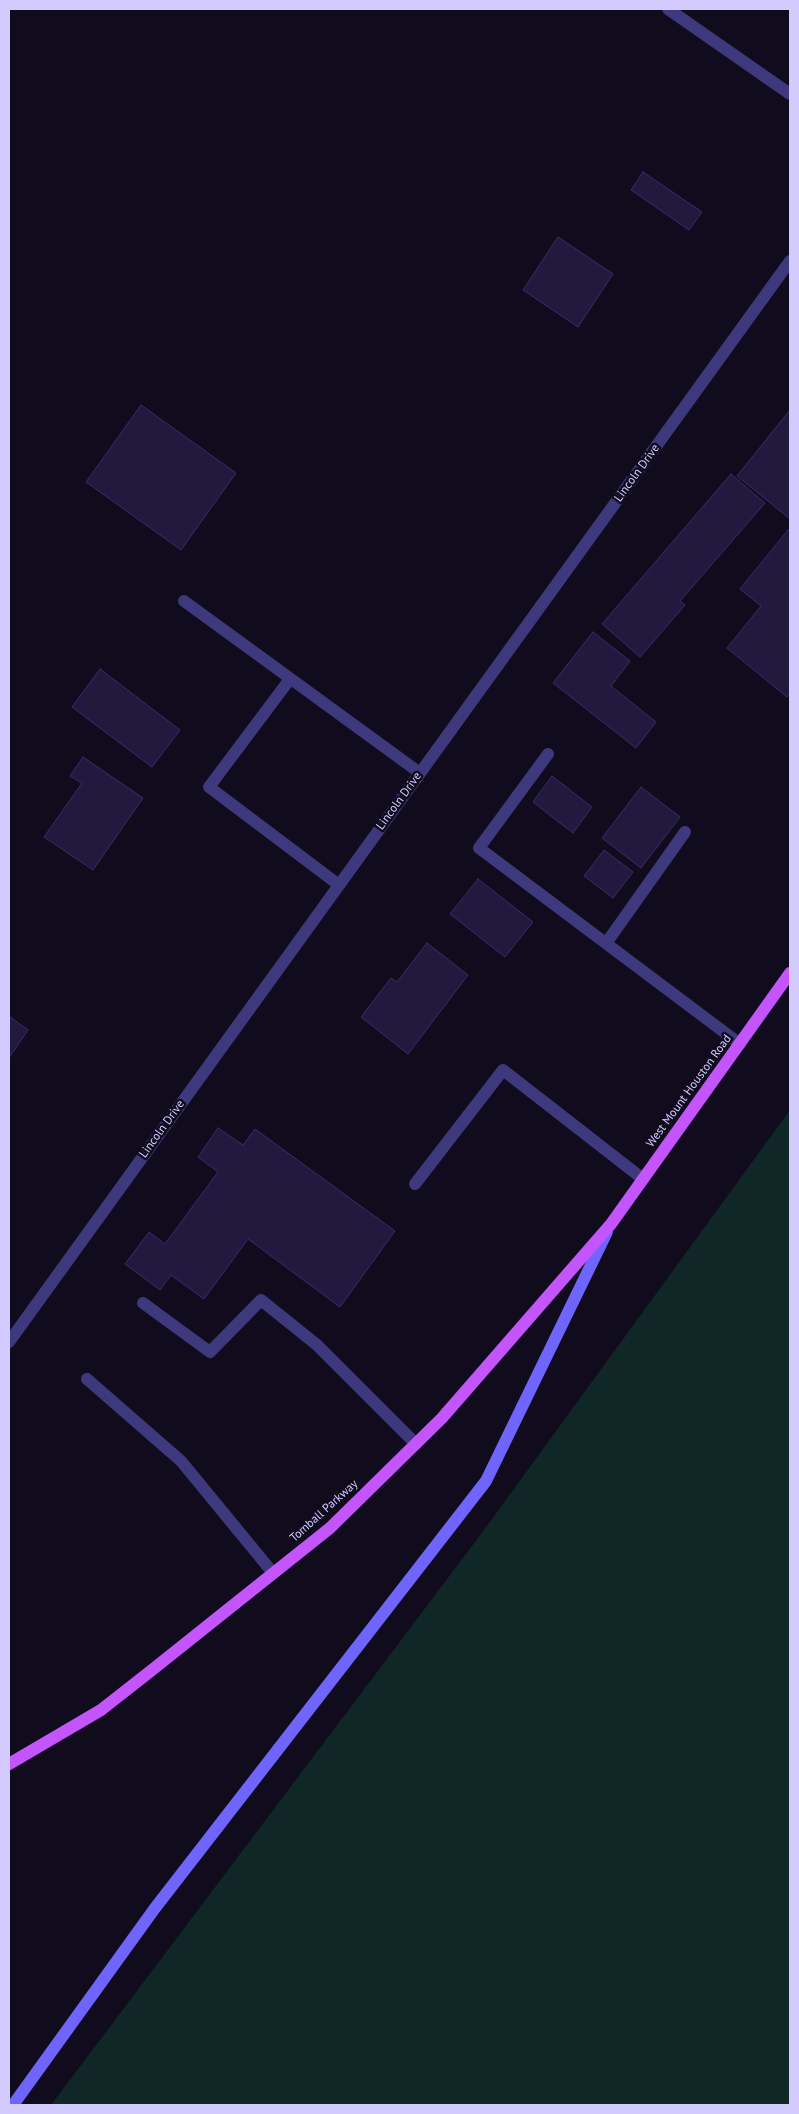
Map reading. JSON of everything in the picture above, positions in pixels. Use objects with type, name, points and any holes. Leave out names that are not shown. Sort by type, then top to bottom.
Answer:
[{"type":"main road","name":"West Mount Houston Road","points":[[611,1224],[790,973]]},
{"type":"main road","name":"Tomball Parkway","points":[[9,1764],[101,1710],[330,1528],[442,1418],[611,1224]]},
{"type":"main road","points":[[13,2105],[155,1908],[486,1480],[611,1224]]},
{"type":"street","points":[[668,9],[790,94]]},
{"type":"street","name":"Lincoln Drive","points":[[9,1342],[790,261]]},
{"type":"street","points":[[184,601],[420,773]]},
{"type":"street","points":[[290,679],[209,787],[339,885]]},
{"type":"street","points":[[548,754],[479,848],[607,942],[740,1044]]},
{"type":"street","points":[[607,942],[685,832]]},
{"type":"street","points":[[415,1184],[503,1070],[643,1178]]},
{"type":"street","points":[[143,1303],[210,1352],[261,1300],[317,1345],[416,1444]]},
{"type":"street","points":[[87,1379],[180,1461],[273,1573]]},
{"type":"green space","points":[[790,1110],[790,2105],[51,2105],[481,1534]]},
{"type":"building","points":[[643,172],[702,212],[689,230],[631,190]]},
{"type":"building","points":[[558,237],[613,274],[578,327],[523,290]]},
{"type":"building","points":[[141,405],[236,473],[181,550],[86,482]]},
{"type":"building","points":[[790,410],[790,519],[737,476]]},
{"type":"building","points":[[731,474],[765,503],[680,601],[685,605],[640,657],[602,624]]},
{"type":"building","points":[[788,530],[790,532],[790,692],[787,697],[727,648],[761,606],[740,589]]},
{"type":"building","points":[[593,632],[630,661],[611,686],[656,722],[636,748],[553,683]]},
{"type":"building","points":[[100,669],[180,730],[152,767],[72,707]]},
{"type":"building","points":[[83,757],[143,798],[93,870],[44,837],[82,783],[70,776]]},
{"type":"building","points":[[552,776],[592,807],[573,833],[533,802]]},
{"type":"building","points":[[641,787],[680,817],[641,868],[602,838]]},
{"type":"building","points":[[604,850],[633,872],[613,898],[584,876]]},
{"type":"building","points":[[478,879],[533,922],[505,957],[450,914]]},
{"type":"building","points":[[427,943],[468,975],[408,1054],[361,1017],[391,978],[397,982]]},
{"type":"building","points":[[9,1016],[28,1030],[9,1058]]},
{"type":"building","points":[[218,1128],[243,1145],[255,1129],[395,1231],[340,1307],[248,1239],[204,1299],[171,1275],[160,1290],[125,1264],[149,1232],[165,1244],[218,1172],[198,1157]]}]
